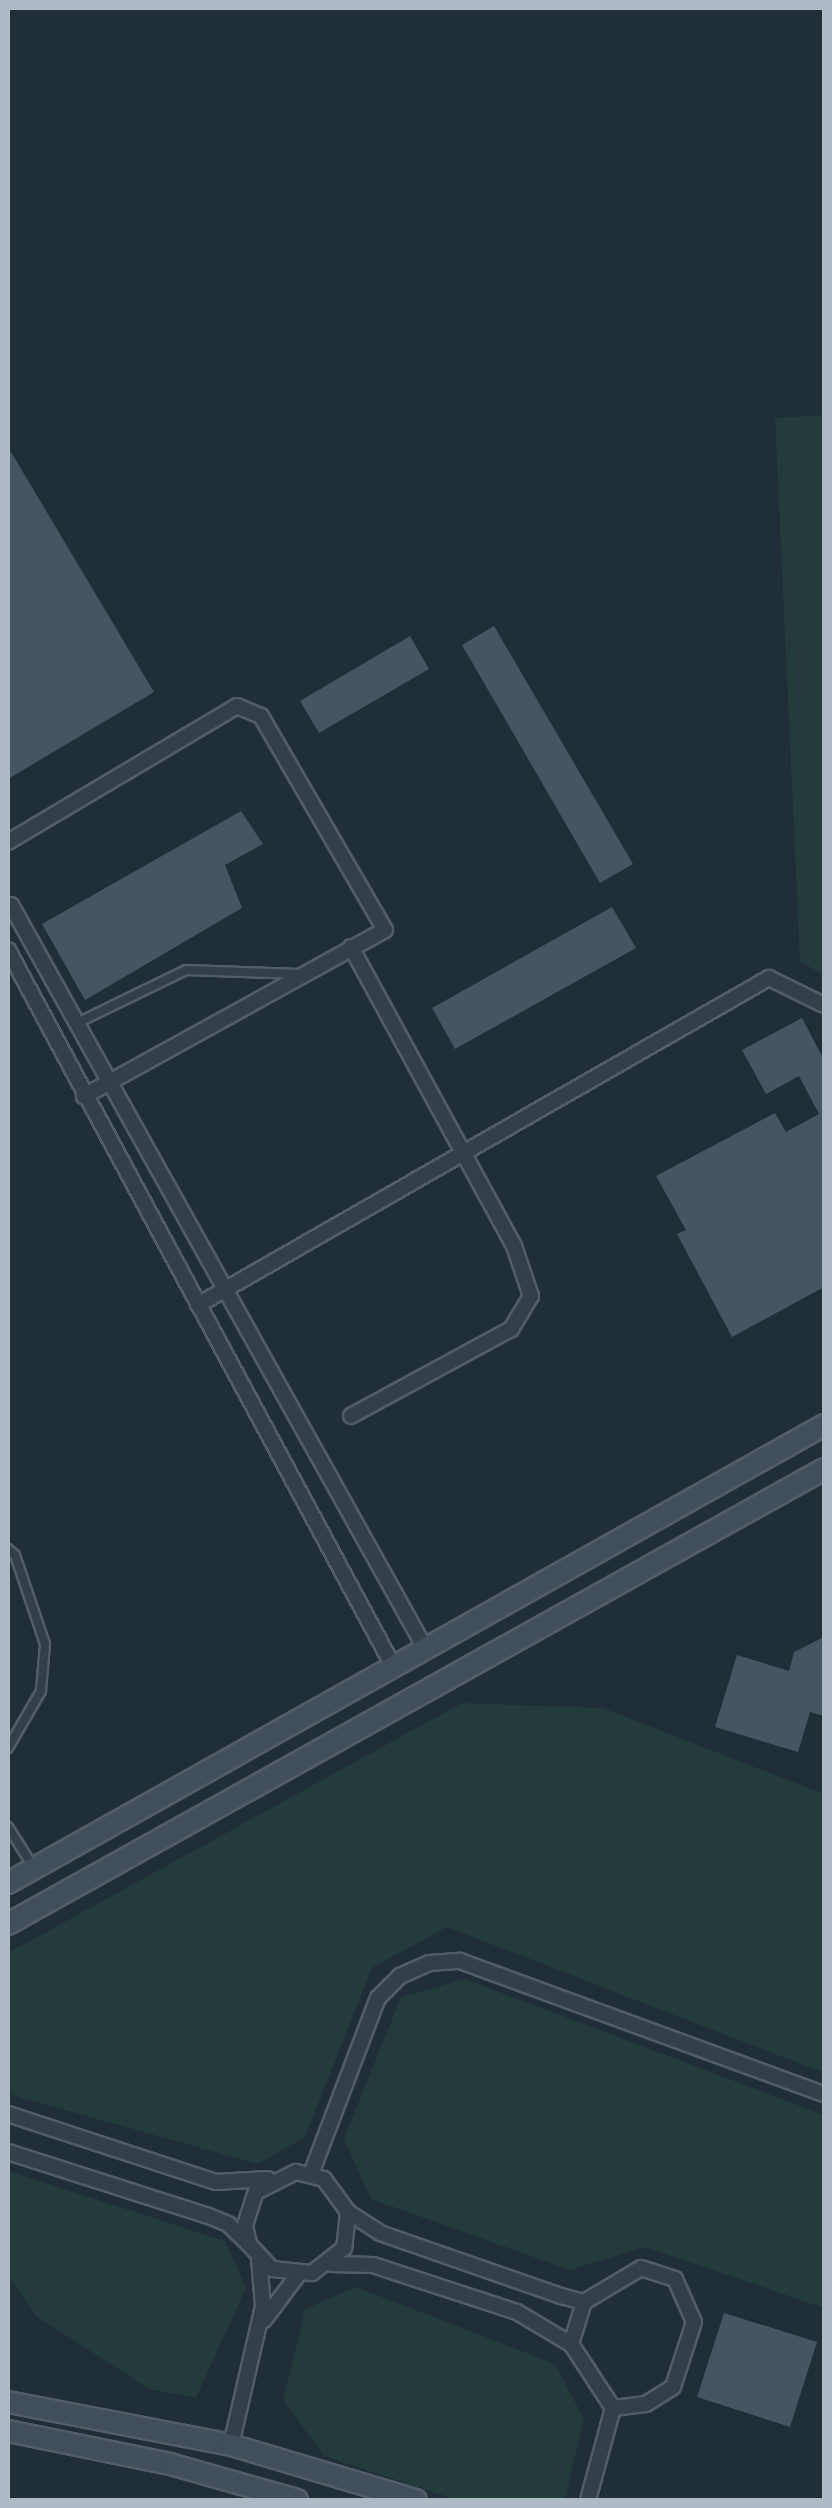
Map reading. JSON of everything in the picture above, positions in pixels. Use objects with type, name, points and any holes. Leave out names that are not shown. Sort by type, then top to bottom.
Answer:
[{"type":"main road","points":[[8,1883],[824,1425]]},
{"type":"main road","points":[[8,1924],[824,1469]]},
{"type":"main road","points":[[8,2402],[230,2445],[416,2500]]},
{"type":"main road","points":[[8,2431],[170,2464],[296,2500]]},
{"type":"street","points":[[8,842],[238,706],[261,716],[385,930],[298,974],[84,1096]]},
{"type":"street","points":[[11,905],[73,1025],[112,1078],[425,1648]]},
{"type":"street","points":[[351,947],[529,1275],[525,1314],[511,1329],[351,1416]]},
{"type":"street","points":[[8,950],[393,1666]]},
{"type":"street","points":[[198,1305],[769,978],[824,1005]]},
{"type":"street","points":[[311,2174],[378,1998],[400,1976],[429,1963],[460,1961],[824,2094]]},
{"type":"street","points":[[8,2114],[216,2182],[256,2183],[278,2175],[311,2174],[340,2194],[348,2212],[344,2248],[331,2264]]},
{"type":"street","points":[[8,2152],[228,2224],[259,2259],[297,2276]]},
{"type":"street","points":[[249,2244],[248,2207],[278,2175]]},
{"type":"street","points":[[348,2212],[380,2233],[584,2302]]},
{"type":"street","points":[[230,2445],[258,2330],[259,2259]]},
{"type":"street","points":[[258,2330],[297,2276],[331,2264],[374,2265],[553,2329],[571,2344],[614,2408],[588,2500]]},
{"type":"street","points":[[571,2344],[584,2302],[641,2268],[675,2279],[694,2322],[673,2388],[646,2404],[614,2408]]},
{"type":"lane","points":[[73,1025],[186,970],[298,974]]},
{"type":"lane","points":[[8,1549],[15,1555],[46,1644],[41,1691],[8,1748]]},
{"type":"lane","points":[[8,1827],[34,1868]]},
{"type":"green space","points":[[824,415],[824,976],[800,961],[775,418]]},
{"type":"green space","points":[[462,1703],[603,1708],[824,1794],[824,2073],[447,1927],[372,1968],[305,2137],[258,2164],[8,2094],[8,1953]]},
{"type":"green space","points":[[465,1979],[824,2115],[824,2308],[645,2247],[570,2270],[371,2199],[344,2139],[401,1997]]},
{"type":"green space","points":[[8,2171],[225,2241],[246,2288],[196,2398],[149,2389],[36,2316],[8,2275]]},
{"type":"green space","points":[[356,2287],[555,2364],[584,2419],[565,2500],[457,2500],[324,2456],[283,2400],[305,2309]]},
{"type":"building","points":[[8,447],[154,692],[8,779]]},
{"type":"building","points":[[494,626],[633,864],[600,883],[462,645]]},
{"type":"building","points":[[410,636],[429,669],[319,733],[300,701]]},
{"type":"building","points":[[241,811],[263,844],[225,865],[242,908],[85,1000],[42,924]]},
{"type":"building","points":[[612,907],[636,948],[455,1049],[432,1008]]},
{"type":"building","points":[[802,1018],[824,1060],[824,1287],[732,1337],[677,1234],[686,1230],[656,1176],[775,1113],[786,1132],[819,1114],[799,1076],[766,1094],[742,1050]]},
{"type":"building","points":[[824,1637],[824,1716],[810,1712],[798,1752],[715,1727],[737,1655],[789,1671],[794,1652]]},
{"type":"building","points":[[724,2313],[817,2342],[790,2427],[697,2397]]}]
